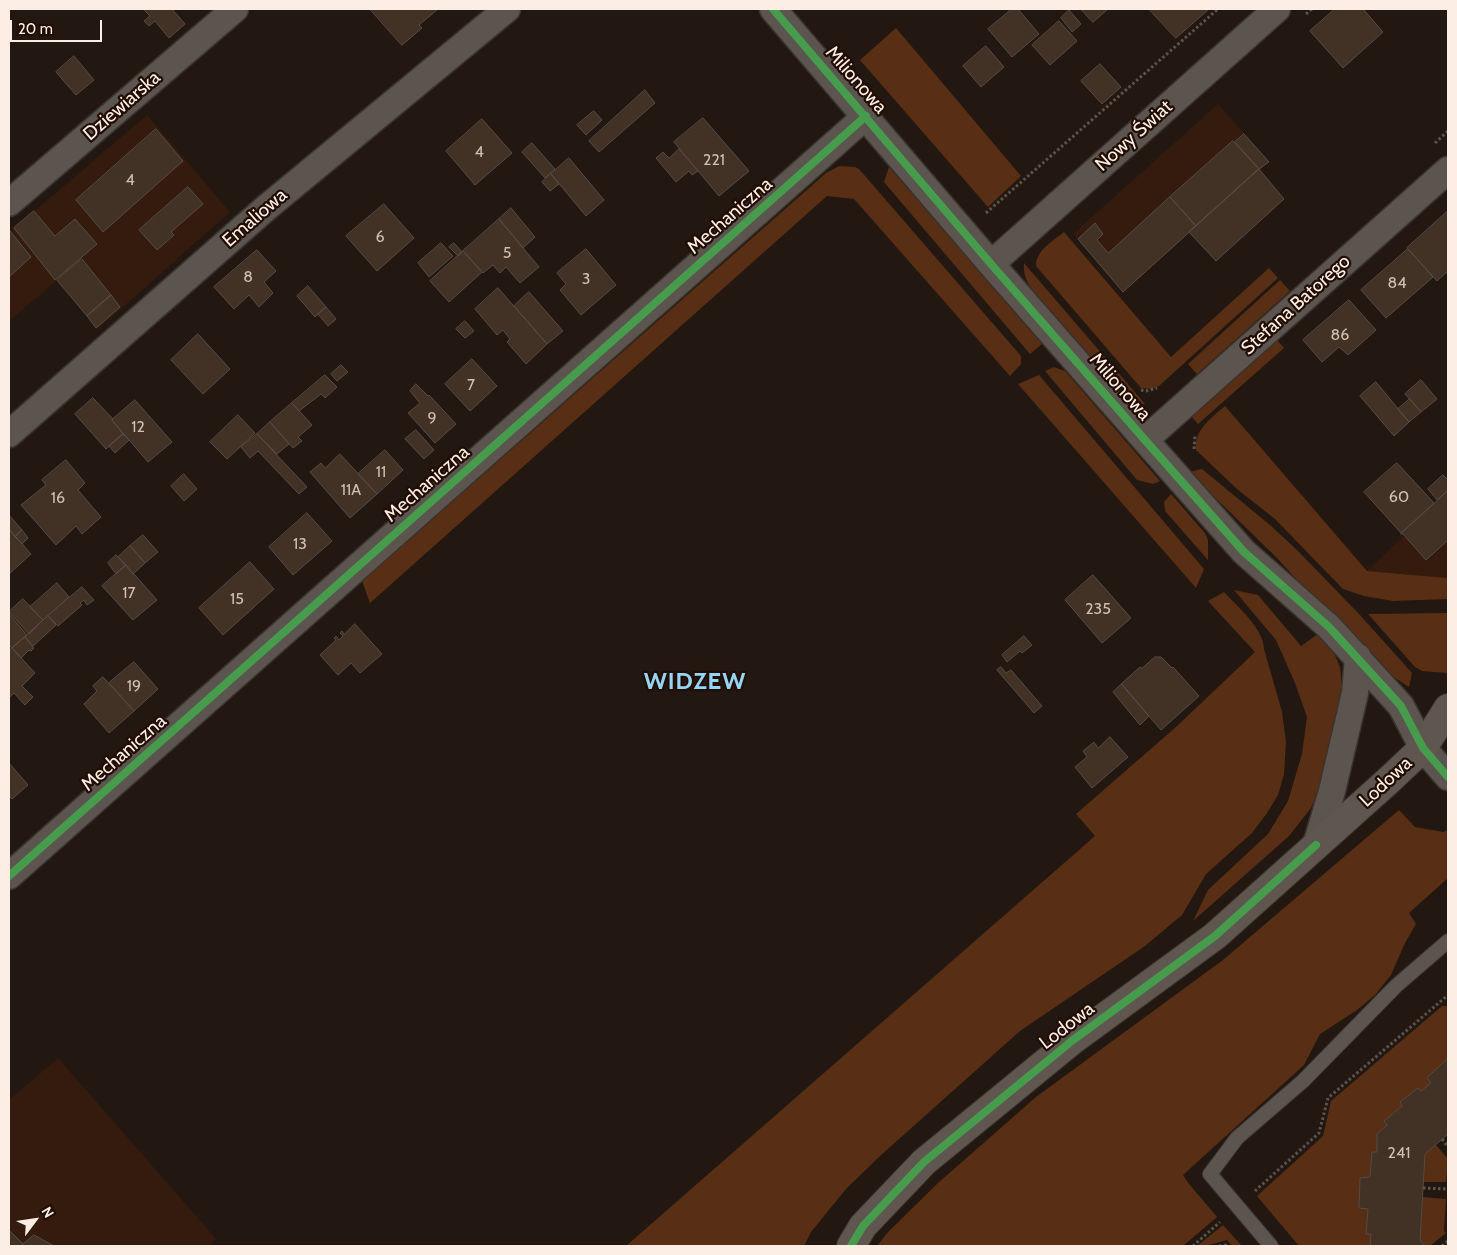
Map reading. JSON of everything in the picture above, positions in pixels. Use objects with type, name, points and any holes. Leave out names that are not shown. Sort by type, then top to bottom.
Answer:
[{"type":"street","name":"Dziewiarska","points":[[9,203],[234,9]]},
{"type":"street","name":"Emaliowa","points":[[9,434],[266,208],[507,9]]},
{"type":"street","name":"Milionowa","points":[[773,9],[991,264],[1244,552],[1328,626],[1358,657],[1401,706],[1423,748],[1448,777]]},
{"type":"street","name":"Nowy Świat","points":[[991,264],[1277,9]]},
{"type":"street","name":"Mechaniczna","points":[[9,876],[866,116]]},
{"type":"street","name":"Stefana Batorego","points":[[1144,440],[1448,170]]},
{"type":"street","points":[[1316,845],[1332,791],[1355,693],[1358,657]]},
{"type":"street","name":"Lodowa","points":[[851,1246],[863,1226],[924,1162],[1073,1040],[1215,936],[1423,748],[1448,708]]},
{"type":"lane","points":[[1271,1246],[1210,1174],[1237,1138],[1303,1081],[1396,986],[1448,941]]},
{"type":"path","points":[[986,213],[1218,9]]},
{"type":"path","points":[[1135,389],[1146,391],[1161,386]]},
{"type":"path","points":[[1193,1246],[1319,1133],[1328,1098],[1448,995]]},
{"type":"path","points":[[1442,1001],[1448,1001]]},
{"type":"path","points":[[1442,1139],[1448,1147]]},
{"type":"path","points":[[1423,1188],[1448,1189]]},
{"type":"path","points":[[1442,1246],[1448,1241]]},
{"type":"path","points":[[1219,1246],[1227,1246]]},
{"type":"shaded area","points":[[896,28],[1021,176],[988,207],[860,60]]},
{"type":"shaded area","points":[[1218,104],[1269,162],[1123,292],[1073,234]]},
{"type":"shaded area","points":[[147,115],[230,212],[98,329],[56,281],[9,321],[9,233]]},
{"type":"shaded area","points":[[839,166],[859,169],[1021,356],[1021,364],[1010,376],[854,199],[827,196],[370,603],[362,581],[826,173]]},
{"type":"shaded area","points":[[889,167],[1042,344],[1030,354],[884,182]]},
{"type":"shaded area","points":[[1064,232],[1171,357],[1269,268],[1278,278],[1159,386],[1152,389],[1141,388],[1036,266],[1042,251],[1050,242]]},
{"type":"shaded area","points":[[1024,263],[1145,404],[1134,403],[1126,397],[1034,292],[1026,279]]},
{"type":"shaded area","points":[[1280,280],[1290,291],[1197,374],[1188,364]]},
{"type":"shaded area","points":[[1277,340],[1284,348],[1198,424],[1191,416]]},
{"type":"shaded area","points":[[1054,367],[1065,371],[1160,481],[1153,484],[1137,480],[1045,371]]},
{"type":"shaded area","points":[[1039,375],[1204,569],[1196,588],[1018,384]]},
{"type":"shaded area","points":[[1225,406],[1367,571],[1448,578],[1448,599],[1393,601],[1364,596],[1343,589],[1275,519],[1237,489],[1196,450],[1198,436],[1204,425]]},
{"type":"shaded area","points":[[1202,469],[1270,525],[1360,615],[1412,673],[1409,687],[1386,672],[1316,601],[1277,558],[1189,472]]},
{"type":"shaded area","points":[[1448,493],[1448,578],[1367,571]]},
{"type":"shaded area","points":[[1171,494],[1205,533],[1208,540],[1208,560],[1165,511],[1164,502]]},
{"type":"shaded area","points":[[1234,590],[1258,595],[1301,646],[1318,634],[1332,648],[1340,667],[1342,686],[1338,713],[1317,794],[1311,808],[1289,836],[1193,921],[1208,890],[1268,834],[1288,801],[1302,754],[1307,717],[1295,683],[1276,640]]},
{"type":"shaded area","points":[[1224,592],[1249,618],[1263,641],[1282,712],[1286,742],[1284,774],[1278,795],[1267,813],[1252,833],[1206,874],[1182,915],[1145,946],[1020,1031],[880,1156],[846,1189],[811,1232],[804,1246],[626,1246],[1095,836],[1076,814],[1176,727],[1255,652],[1208,601]]},
{"type":"shaded area","points":[[1448,613],[1447,673],[1422,671],[1415,667],[1368,614]]},
{"type":"shaded area","points":[[1399,810],[1415,827],[1443,832],[1448,830],[1448,878],[1409,913],[1416,924],[1405,943],[1391,975],[1375,995],[1357,1010],[1320,1034],[1304,1065],[1183,1175],[1217,1217],[1183,1246],[877,1246],[889,1231],[938,1183],[1036,1097],[1223,960]]},
{"type":"shaded area","points":[[1442,1006],[1448,1006],[1448,1059],[1427,1078],[1431,1083],[1421,1091],[1418,1088],[1400,1102],[1402,1106],[1384,1121],[1387,1125],[1377,1134],[1377,1152],[1372,1152],[1370,1177],[1360,1178],[1359,1208],[1368,1209],[1366,1233],[1371,1234],[1370,1246],[1299,1246],[1257,1196],[1323,1136],[1331,1101]]},
{"type":"shaded area","points":[[58,1058],[216,1239],[208,1246],[9,1246],[9,1100]]},
{"type":"shaded area","points":[[1436,1145],[1448,1159],[1446,1182],[1423,1182],[1425,1154]]},
{"type":"shaded area","points":[[1423,1197],[1446,1199],[1444,1231],[1446,1233],[1430,1246],[1425,1246],[1420,1240]]},
{"type":"shaded area","points":[[1223,1225],[1242,1246],[1232,1246],[1227,1240],[1205,1246],[1197,1246]]},
{"type":"building","points":[[172,9],[185,24],[169,38],[155,21],[149,26],[144,21],[150,16],[144,10]]},
{"type":"building","points":[[370,9],[438,9],[419,25],[422,28],[402,45]]},
{"type":"building","points":[[1012,9],[1018,9],[1039,34],[1012,57],[988,29]]},
{"type":"building","points":[[1081,9],[1108,9],[1093,22]]},
{"type":"building","points":[[1149,9],[1209,9],[1176,38]]},
{"type":"building","points":[[1335,9],[1363,9],[1383,32],[1343,68],[1310,31]]},
{"type":"building","points":[[1069,10],[1081,24],[1072,32],[1061,18]]},
{"type":"building","points":[[1059,21],[1077,41],[1050,65],[1032,45]]},
{"type":"building","points":[[986,46],[1004,67],[981,87],[963,66]]},
{"type":"building","points":[[74,56],[94,80],[76,95],[56,72]]},
{"type":"building","points":[[1100,64],[1121,87],[1102,104],[1081,81]]},
{"type":"building","points":[[645,90],[655,103],[599,152],[589,141]]},
{"type":"building","points":[[594,111],[602,120],[586,135],[577,125]]},
{"type":"building","points":[[703,118],[749,171],[719,196],[674,142]]},
{"type":"building","points":[[482,119],[512,153],[475,185],[446,151]]},
{"type":"building","points":[[156,129],[183,161],[103,232],[76,200]]},
{"type":"building","points":[[1244,134],[1269,162],[1259,169],[1235,142]]},
{"type":"building","points":[[1233,141],[1259,169],[1196,226],[1170,197]]},
{"type":"building","points":[[532,143],[555,169],[545,178],[522,152]]},
{"type":"building","points":[[679,149],[698,171],[692,175],[689,171],[676,182],[656,158],[663,152],[669,158]]},
{"type":"building","points":[[569,158],[604,200],[586,216],[551,174]]},
{"type":"building","points":[[1259,169],[1284,199],[1216,261],[1189,232]]},
{"type":"building","points":[[551,174],[559,184],[550,191],[542,182]]},
{"type":"building","points":[[188,187],[203,204],[171,232],[174,235],[157,250],[139,230]]},
{"type":"building","points":[[1170,197],[1196,226],[1123,292],[1078,239],[1095,223],[1103,234],[1097,240],[1108,253]]},
{"type":"building","points":[[384,204],[414,238],[377,271],[346,236]]},
{"type":"building","points":[[511,208],[535,237],[523,248],[499,219]]},
{"type":"building","points":[[34,211],[55,236],[75,219],[97,244],[55,280],[14,228]]},
{"type":"building","points":[[1448,211],[1448,271],[1437,281],[1407,248]]},
{"type":"building","points":[[499,219],[539,267],[520,283],[506,267],[500,273],[493,265],[483,273],[463,251]]},
{"type":"building","points":[[9,232],[31,257],[9,277]]},
{"type":"building","points":[[441,243],[453,256],[429,277],[418,263]]},
{"type":"building","points":[[454,243],[462,252],[458,256],[449,247]]},
{"type":"building","points":[[586,249],[616,285],[581,315],[560,290],[566,284],[557,273]]},
{"type":"building","points":[[1408,249],[1433,277],[1386,318],[1361,290]]},
{"type":"building","points":[[257,250],[276,271],[264,282],[273,293],[259,307],[249,295],[234,309],[214,287]]},
{"type":"building","points":[[463,251],[482,272],[449,302],[430,281]]},
{"type":"building","points":[[82,259],[111,295],[87,316],[57,280]]},
{"type":"building","points":[[308,286],[326,307],[315,317],[297,296]]},
{"type":"building","points":[[498,288],[547,344],[526,364],[507,342],[510,339],[503,330],[497,335],[475,309]]},
{"type":"building","points":[[529,292],[563,331],[547,344],[514,306]]},
{"type":"building","points":[[111,295],[120,307],[96,328],[87,316]]},
{"type":"building","points":[[1349,300],[1376,330],[1348,355],[1339,347],[1322,362],[1303,340]]},
{"type":"building","points":[[326,307],[336,319],[328,326],[318,314]]},
{"type":"building","points":[[465,321],[474,331],[465,338],[456,329]]},
{"type":"building","points":[[198,334],[230,369],[203,394],[171,360]]},
{"type":"building","points":[[472,359],[497,386],[470,411],[445,384]]},
{"type":"building","points":[[341,365],[348,372],[337,381],[331,374]]},
{"type":"building","points":[[325,375],[337,387],[325,398],[321,394],[299,411],[292,403]]},
{"type":"building","points":[[1421,380],[1437,399],[1421,412],[1405,394]]},
{"type":"building","points":[[1376,382],[1409,422],[1394,436],[1360,396]]},
{"type":"building","points":[[416,384],[456,424],[435,443],[408,413],[420,403],[410,391]]},
{"type":"building","points":[[93,398],[113,419],[123,434],[106,449],[75,414]]},
{"type":"building","points":[[1410,399],[1421,412],[1409,422],[1398,409]]},
{"type":"building","points":[[135,400],[172,442],[148,462],[112,420]]},
{"type":"building","points":[[292,403],[312,425],[298,437],[302,441],[293,448],[270,422]]},
{"type":"building","points":[[238,415],[255,433],[227,459],[210,442]]},
{"type":"building","points":[[270,422],[289,444],[277,454],[257,434]]},
{"type":"building","points":[[416,430],[434,450],[424,459],[405,439]]},
{"type":"building","points":[[123,434],[129,440],[115,453],[109,446]]},
{"type":"building","points":[[257,434],[307,487],[299,494],[258,451],[250,458],[241,447]]},
{"type":"building","points":[[385,450],[403,470],[377,494],[358,474]]},
{"type":"building","points":[[340,454],[377,494],[350,518],[310,472],[321,463],[325,468]]},
{"type":"building","points":[[66,460],[85,483],[78,490],[101,517],[82,534],[76,526],[56,545],[21,505],[46,485],[42,480]]},
{"type":"building","points":[[1397,463],[1434,503],[1401,533],[1364,492]]},
{"type":"building","points":[[184,474],[197,489],[184,501],[171,486]]},
{"type":"building","points":[[1443,475],[1448,480],[1448,490],[1437,500],[1428,489]]},
{"type":"building","points":[[1448,491],[1448,540],[1426,560],[1401,534]]},
{"type":"building","points":[[307,513],[332,541],[293,575],[269,547]]},
{"type":"building","points":[[9,515],[22,530],[15,537],[9,529]]},
{"type":"building","points":[[9,529],[31,554],[9,574]]},
{"type":"building","points":[[22,530],[28,538],[22,544],[15,537]]},
{"type":"building","points":[[143,535],[158,552],[145,563],[130,546]]},
{"type":"building","points":[[130,546],[145,563],[133,574],[118,557]]},
{"type":"building","points":[[116,555],[126,565],[116,574],[108,563]]},
{"type":"building","points":[[250,562],[274,589],[223,635],[199,608]]},
{"type":"building","points":[[126,565],[157,600],[133,620],[102,586]]},
{"type":"building","points":[[1093,575],[1131,618],[1102,643],[1065,600]]},
{"type":"building","points":[[57,583],[69,597],[43,620],[30,607]]},
{"type":"building","points":[[82,587],[94,600],[87,605],[84,600],[80,603],[82,605],[58,626],[48,616]]},
{"type":"building","points":[[23,599],[43,620],[29,634],[9,612]]},
{"type":"building","points":[[9,614],[27,635],[12,648],[9,645]]},
{"type":"building","points":[[48,616],[56,625],[33,646],[25,637]]},
{"type":"building","points":[[355,624],[382,654],[360,673],[351,663],[338,675],[320,655],[336,640],[334,638],[336,636],[339,640],[343,636],[340,633],[342,631],[344,634]]},
{"type":"building","points":[[1024,636],[1032,645],[1022,653],[1020,651],[1007,662],[1002,655]]},
{"type":"building","points":[[25,637],[34,648],[21,658],[12,648]]},
{"type":"building","points":[[12,648],[35,673],[22,686],[33,697],[25,705],[14,693],[9,698],[9,651]]},
{"type":"building","points":[[1155,657],[1161,657],[1173,667],[1199,696],[1161,730],[1121,684]]},
{"type":"building","points":[[134,662],[158,689],[134,711],[109,683]]},
{"type":"building","points":[[1001,667],[1006,673],[1011,670],[1042,706],[1034,713],[997,670]]},
{"type":"building","points":[[103,677],[134,711],[109,733],[84,704],[97,691],[93,686]]},
{"type":"building","points":[[1122,684],[1149,716],[1140,725],[1113,692]]},
{"type":"building","points":[[1110,737],[1128,757],[1092,788],[1075,767],[1087,757],[1083,751],[1094,742],[1098,748]]},
{"type":"building","points":[[9,763],[28,785],[12,799],[10,797],[9,799]]},
{"type":"building","points":[[1448,1059],[1448,1134],[1425,1154],[1420,1240],[1425,1246],[1370,1246],[1371,1234],[1366,1234],[1368,1209],[1359,1208],[1360,1178],[1370,1177],[1372,1152],[1377,1152],[1377,1134],[1387,1125],[1384,1121],[1402,1106],[1400,1102],[1418,1088],[1421,1091],[1431,1083],[1427,1078]]},
{"type":"building","points":[[9,1230],[23,1244],[21,1246],[9,1246]]},
{"type":"building","points":[[34,1235],[54,1246],[21,1246]]},
{"type":"cycle path","points":[[773,9],[991,264],[1244,552],[1329,627],[1401,706],[1423,748],[1448,777]]},
{"type":"cycle path","points":[[9,876],[866,116]]},
{"type":"cycle path","points":[[851,1246],[863,1226],[924,1162],[1073,1040],[1215,936],[1316,845]]},
{"type":"district","name":"WIDZEW","points":[[695,682]]}]
